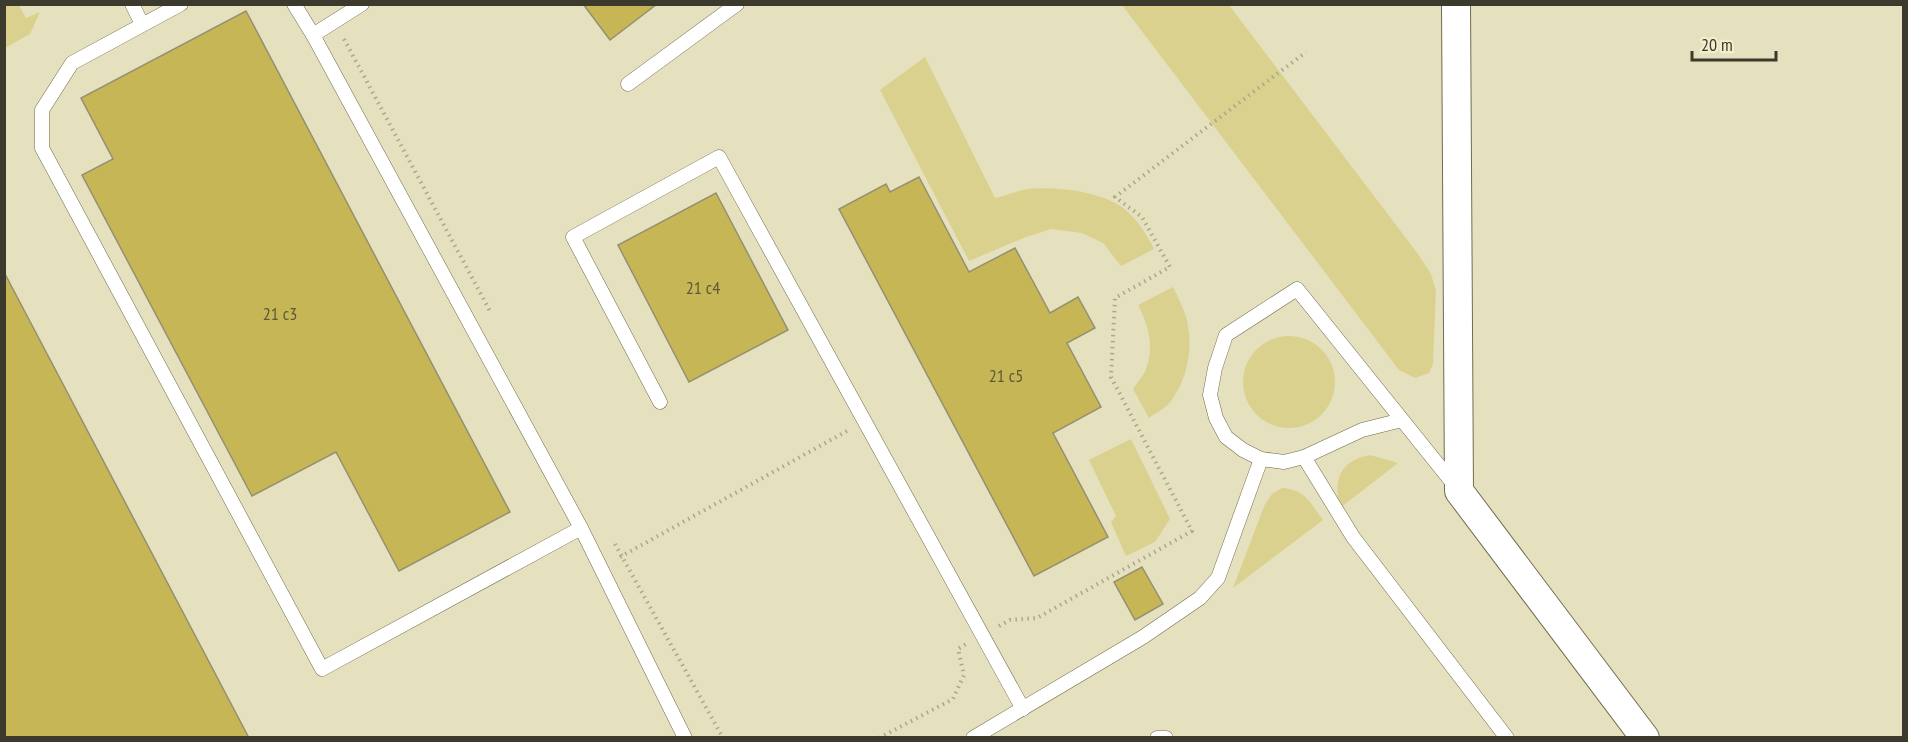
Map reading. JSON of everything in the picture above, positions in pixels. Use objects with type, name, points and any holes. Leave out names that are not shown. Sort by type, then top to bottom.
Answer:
[{"type":"street","points":[[1456,4],[1459,490],[1645,738]]},
{"type":"lane","points":[[132,4],[142,24]]},
{"type":"lane","points":[[181,4],[72,63],[42,110],[42,148],[322,669],[581,528]]},
{"type":"lane","points":[[294,4],[581,528],[685,738]]},
{"type":"lane","points":[[313,35],[362,4]]},
{"type":"lane","points":[[628,84],[737,4]]},
{"type":"lane","points":[[660,402],[573,237],[719,157],[1023,709]]},
{"type":"lane","points":[[1402,420],[1362,430],[1304,457],[1284,462],[1262,459],[1243,450],[1226,437],[1216,418],[1210,395],[1215,368],[1226,335],[1297,289],[1459,490]]},
{"type":"lane","points":[[1304,457],[1353,537],[1507,738]]},
{"type":"lane","points":[[973,738],[1143,637],[1200,598],[1218,578],[1262,459]]},
{"type":"lane","points":[[1157,738],[1166,738]]},
{"type":"path","points":[[879,738],[953,699],[964,675],[958,649],[1010,620],[1037,618],[1192,531],[1111,377],[1115,298],[1170,267],[1142,218],[1115,197],[1306,52]]},
{"type":"path","points":[[601,567],[864,421]]},
{"type":"shaded area","points":[[5,4],[19,5],[26,18],[40,12],[30,34],[5,48]]},
{"type":"shaded area","points":[[1122,5],[1229,5],[1431,274],[1436,291],[1433,364],[1429,373],[1415,378],[1399,370]]},
{"type":"shaded area","points":[[925,57],[995,198],[1038,188],[1063,189],[1103,197],[1123,208],[1133,217],[1154,249],[1121,266],[1103,243],[1082,233],[1051,229],[969,261],[880,90]]},
{"type":"shaded area","points":[[1173,287],[1188,326],[1189,355],[1181,385],[1171,401],[1149,418],[1133,389],[1145,372],[1150,352],[1145,320],[1138,305]]},
{"type":"shaded area","points":[[1289,336],[1307,339],[1322,349],[1332,364],[1335,382],[1332,400],[1322,415],[1307,425],[1289,428],[1271,425],[1256,415],[1246,400],[1243,382],[1246,364],[1256,349],[1271,339]]},
{"type":"shaded area","points":[[1131,439],[1170,519],[1155,542],[1126,556],[1111,522],[1116,516],[1089,460]]},
{"type":"shaded area","points":[[1370,455],[1398,463],[1340,508],[1337,489],[1341,473],[1351,462]]},
{"type":"shaded area","points":[[1282,488],[1302,494],[1323,520],[1233,588],[1265,504],[1272,494]]},
{"type":"building","points":[[583,4],[657,4],[610,40]]},
{"type":"building","points":[[246,11],[510,512],[399,571],[336,452],[252,496],[82,175],[113,159],[81,98]]},
{"type":"building","points":[[919,177],[969,272],[1015,248],[1050,313],[1078,297],[1095,328],[1067,343],[1101,407],[1053,433],[1108,537],[1034,576],[839,209],[886,184],[890,192]]},
{"type":"building","points":[[716,193],[788,330],[689,382],[618,245]]},
{"type":"building","points":[[4,272],[249,738],[4,738]]},
{"type":"building","points":[[1142,567],[1163,604],[1135,620],[1114,582]]}]
